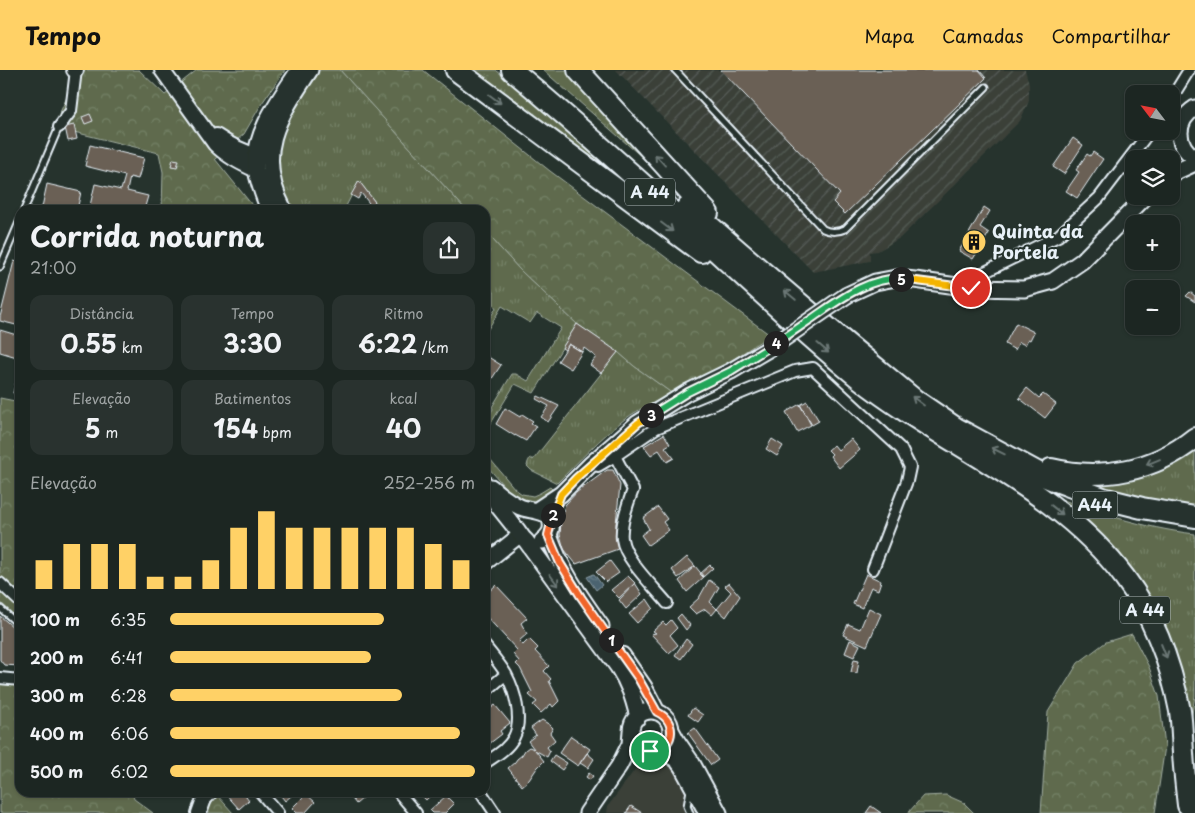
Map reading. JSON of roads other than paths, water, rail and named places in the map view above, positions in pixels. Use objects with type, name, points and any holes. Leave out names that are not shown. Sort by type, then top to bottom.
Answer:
[{"type":"highway","points":[[456,70],[786,316]]},
{"type":"highway","name":"A 44","points":[[512,70],[786,316],[840,362],[883,397],[948,439],[1003,471],[1055,508],[1091,539],[1109,558],[1126,579],[1144,607],[1167,660],[1180,714],[1187,809]]},
{"type":"highway","name":"A 44","points":[[533,70],[764,274],[894,383],[931,411],[972,438],[1048,478],[1106,499],[1193,522]]},
{"type":"highway","points":[[578,70],[764,274]]},
{"type":"highway","name":"A 44","points":[[1024,464],[1081,474],[1120,472],[1143,466],[1165,457],[1195,438]]},
{"type":"highway","name":"A44","points":[[1003,471],[1105,508],[1142,518],[1193,522]]},
{"type":"highway","points":[[1187,809],[1195,774]]},
{"type":"main road","points":[[268,205],[265,200],[260,163],[265,126],[272,110],[299,70]]},
{"type":"main road","points":[[260,163],[271,147],[282,116],[310,70]]},
{"type":"main road","points":[[1195,108],[1184,118],[1180,127],[1183,145],[1187,152],[1195,158]]},
{"type":"main road","points":[[1180,152],[1183,145]]},
{"type":"main road","points":[[260,163],[270,175],[280,205]]},
{"type":"main road","points":[[1180,170],[1195,163]]},
{"type":"main road","points":[[561,494],[549,529],[541,542],[531,543],[521,536],[519,520],[525,512],[533,510],[561,494],[590,465],[638,423],[688,392],[731,371],[770,348],[847,294],[875,282],[896,278],[971,288],[1024,289],[1053,281],[1082,261],[1137,205]]},
{"type":"main road","points":[[490,486],[521,508],[545,514],[560,563],[581,597],[638,678],[657,712],[667,719],[670,724],[670,736],[665,746],[639,753],[619,766]]},
{"type":"main road","points":[[490,491],[498,506],[611,655],[632,692],[638,717]]},
{"type":"main road","points":[[587,813],[619,766],[630,744],[634,721],[647,712],[657,712]]},
{"type":"main road","points":[[671,730],[692,763],[719,813]]},
{"type":"main road","points":[[631,731],[632,737],[639,747],[653,750],[677,760],[707,813]]},
{"type":"street","points":[[59,127],[71,111],[75,70]]},
{"type":"street","points":[[162,70],[200,122],[223,141],[260,163]]},
{"type":"street","points":[[1180,85],[1189,70]]},
{"type":"street","points":[[981,274],[1058,236],[1099,198],[1143,140]]},
{"type":"street","points":[[590,465],[598,466],[616,456],[656,428],[795,371],[813,368],[901,450],[910,467],[907,481],[873,569]]},
{"type":"street","points":[[616,456],[633,490],[624,517],[622,539],[631,561],[667,602]]},
{"type":"street","points":[[490,559],[521,536]]},
{"type":"street","points":[[0,583],[15,597]]},
{"type":"street","points":[[490,653],[506,674],[518,707],[518,721],[514,738],[506,748],[490,759]]},
{"type":"street","points":[[490,688],[506,674]]},
{"type":"street","points":[[0,678],[15,680]]},
{"type":"street","points":[[199,813],[206,797]]},
{"type":"street","points":[[264,797],[278,813]]},
{"type":"street","points":[[402,797],[416,813]]},
{"type":"street","points":[[484,797],[495,813]]},
{"type":"lane","points":[[675,70],[823,229],[828,232],[839,232],[845,229],[986,88]]},
{"type":"lane","points":[[26,205],[59,127]]},
{"type":"lane","points":[[0,267],[15,232]]},
{"type":"lane","points":[[0,608],[15,622]]},
{"type":"lane","points":[[690,813],[687,806],[692,785]]},
{"type":"water","points":[[594,574],[602,585],[596,590],[587,577]]},
{"type":"place","name":"Quinta da Portela","points":[[974,242]]}]
